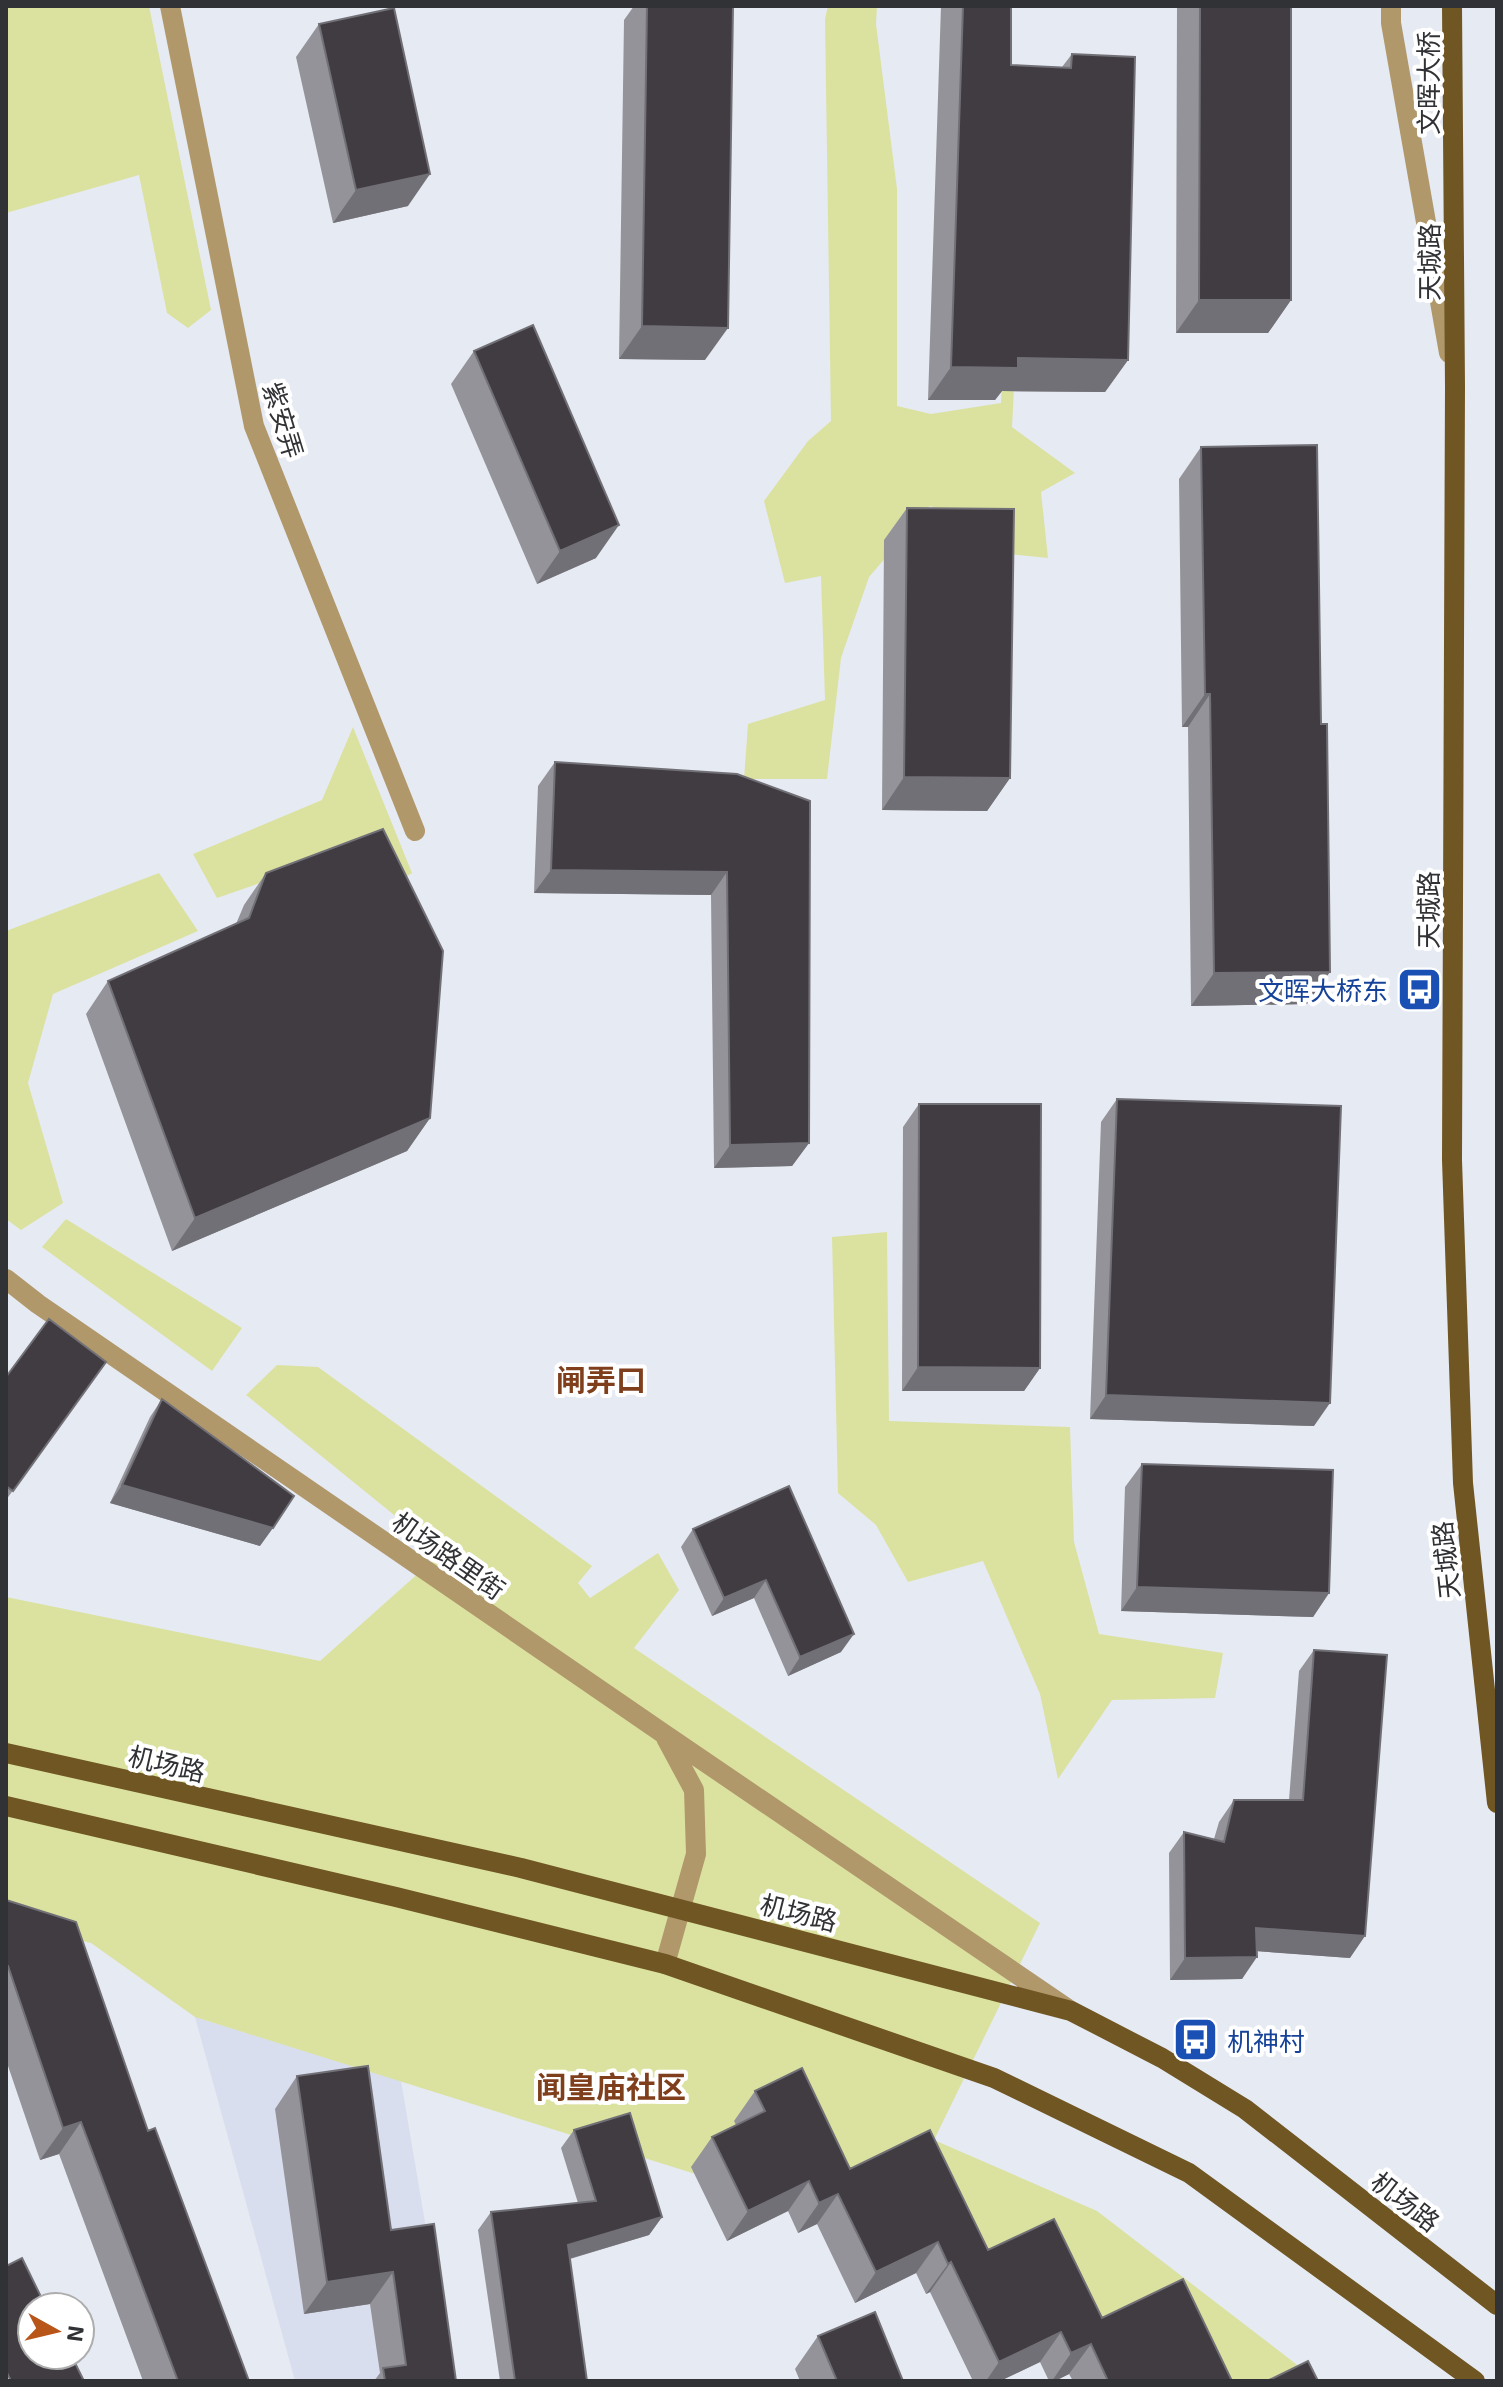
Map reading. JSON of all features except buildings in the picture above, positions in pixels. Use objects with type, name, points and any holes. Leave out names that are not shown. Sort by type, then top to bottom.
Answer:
[{"type":"main road","name":"文晖大桥","points":[[1452,6],[1453,159]]},
{"type":"main road","name":"天城路","points":[[1453,159],[1452,1160],[1463,1483],[1497,1803]]},
{"type":"main road","name":"机场路","points":[[6,1753],[521,1868],[1071,2011],[1162,2058],[1245,2109],[1497,2305]]},
{"type":"main road","points":[[6,1806],[665,1964],[994,2078],[1189,2173],[1475,2381]]},
{"type":"street","name":"紫安弄","points":[[170,6],[254,426],[415,831]]},
{"type":"street","points":[[1391,6],[1391,23],[1455,386]]},
{"type":"street","name":"机场路里街","points":[[6,1279],[664,1734],[694,1790],[696,1854],[665,1964]]},
{"type":"street","points":[[664,1734],[1071,2011]]},
{"type":"shaded area","points":[[195,2017],[401,2081],[452,2381],[295,2381]]},
{"type":"green space","points":[[6,6],[149,6],[211,310],[188,328],[167,313],[139,175],[6,213]]},
{"type":"green space","points":[[828,6],[877,6],[876,24],[897,189],[897,406],[931,414],[1001,403],[1010,198],[1024,196],[1012,427],[1075,473],[1041,492],[1048,558],[1009,554],[972,522],[930,506],[869,577],[841,658],[827,779],[744,779],[748,724],[825,700],[821,576],[785,583],[764,501],[808,441],[831,421],[825,19]]},
{"type":"green space","points":[[353,727],[412,873],[390,887],[363,847],[217,898],[193,854],[322,800]]},
{"type":"green space","points":[[159,873],[198,931],[53,994],[28,1083],[63,1203],[21,1230],[6,1219],[6,931]]},
{"type":"green space","points":[[66,1219],[242,1328],[212,1371],[42,1247]]},
{"type":"green space","points":[[887,1232],[889,1421],[1070,1427],[1074,1542],[1099,1634],[1223,1653],[1215,1698],[1112,1700],[1058,1779],[1040,1694],[983,1561],[908,1582],[876,1525],[838,1493],[832,1237]]},
{"type":"green space","points":[[277,1365],[318,1367],[592,1566],[578,1583],[590,1598],[658,1553],[679,1590],[634,1648],[1040,1923],[934,2140],[1097,2211],[1318,2381],[1141,2381],[982,2264],[195,2017],[91,1943],[6,1923],[6,1597],[320,1661],[441,1553],[246,1395]]},
{"type":"place","name":"文晖大桥东","points":[[1419,989]]},
{"type":"place","name":"机神村","points":[[1196,2040]]},
{"type":"district","name":"闸弄口","points":[[601,1379]]},
{"type":"district","name":"闻皇庙社区","points":[[611,2086]]}]
